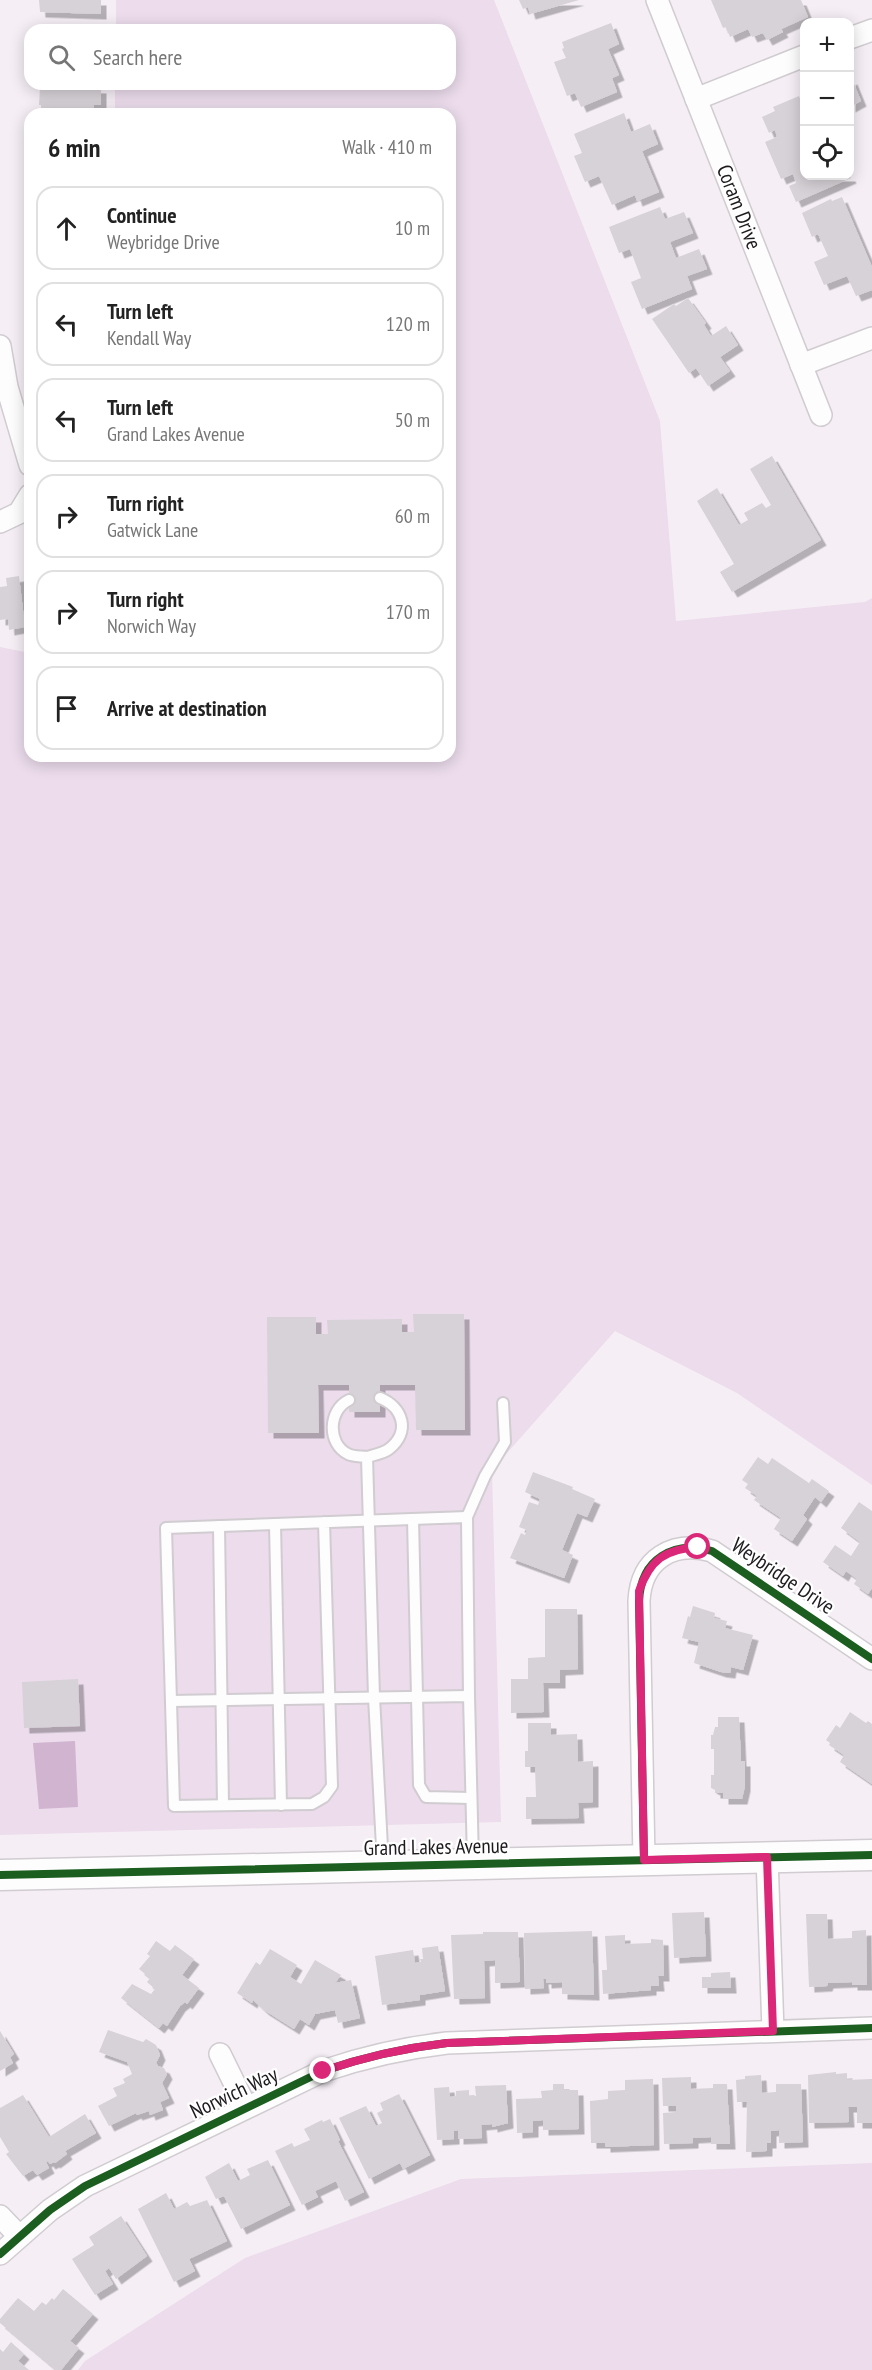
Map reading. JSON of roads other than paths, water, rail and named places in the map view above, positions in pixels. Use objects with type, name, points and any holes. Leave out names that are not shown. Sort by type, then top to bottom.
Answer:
[{"type":"street","name":"Coram Drive","points":[[657,0],[820,415]]},
{"type":"street","points":[[854,36],[872,30]]},
{"type":"street","points":[[696,99],[800,58]]},
{"type":"street","points":[[801,365],[872,338]]},
{"type":"street","points":[[0,346],[7,387],[24,445]]},
{"type":"street","points":[[0,522],[19,513],[24,505]]},
{"type":"street","name":"Weybridge Drive","points":[[644,1860],[639,1601],[645,1575],[654,1562],[666,1553],[681,1548],[698,1547],[712,1551],[872,1659]]},
{"type":"street","name":"Grand Lakes Avenue","points":[[0,1875],[872,1855]]},
{"type":"street","points":[[767,1857],[773,2031]]},
{"type":"street","name":"Norwich Way","points":[[0,2254],[50,2210],[86,2186],[323,2071],[363,2057],[405,2048],[447,2043],[872,2028]]},
{"type":"street","points":[[220,2055],[246,2107]]},
{"type":"street","points":[[0,2216],[19,2236]]},
{"type":"lane","points":[[349,1400],[342,1403],[334,1413],[332,1428],[338,1444],[348,1454],[367,1457],[388,1450],[399,1439],[401,1432],[402,1425],[398,1409],[390,1402],[380,1398]]},
{"type":"lane","points":[[473,1864],[467,1517],[485,1476],[505,1442],[503,1403]]},
{"type":"lane","points":[[367,1457],[374,1697],[383,1866]]},
{"type":"lane","points":[[324,1522],[332,1786],[324,1797],[312,1804],[174,1806],[166,1528],[324,1522],[370,1521],[467,1517]]},
{"type":"lane","points":[[413,1519],[419,1785],[426,1797],[471,1798]]},
{"type":"lane","points":[[275,1524],[281,1805]]},
{"type":"lane","points":[[219,1526],[224,1805]]},
{"type":"lane","points":[[171,1701],[469,1696]]}]
